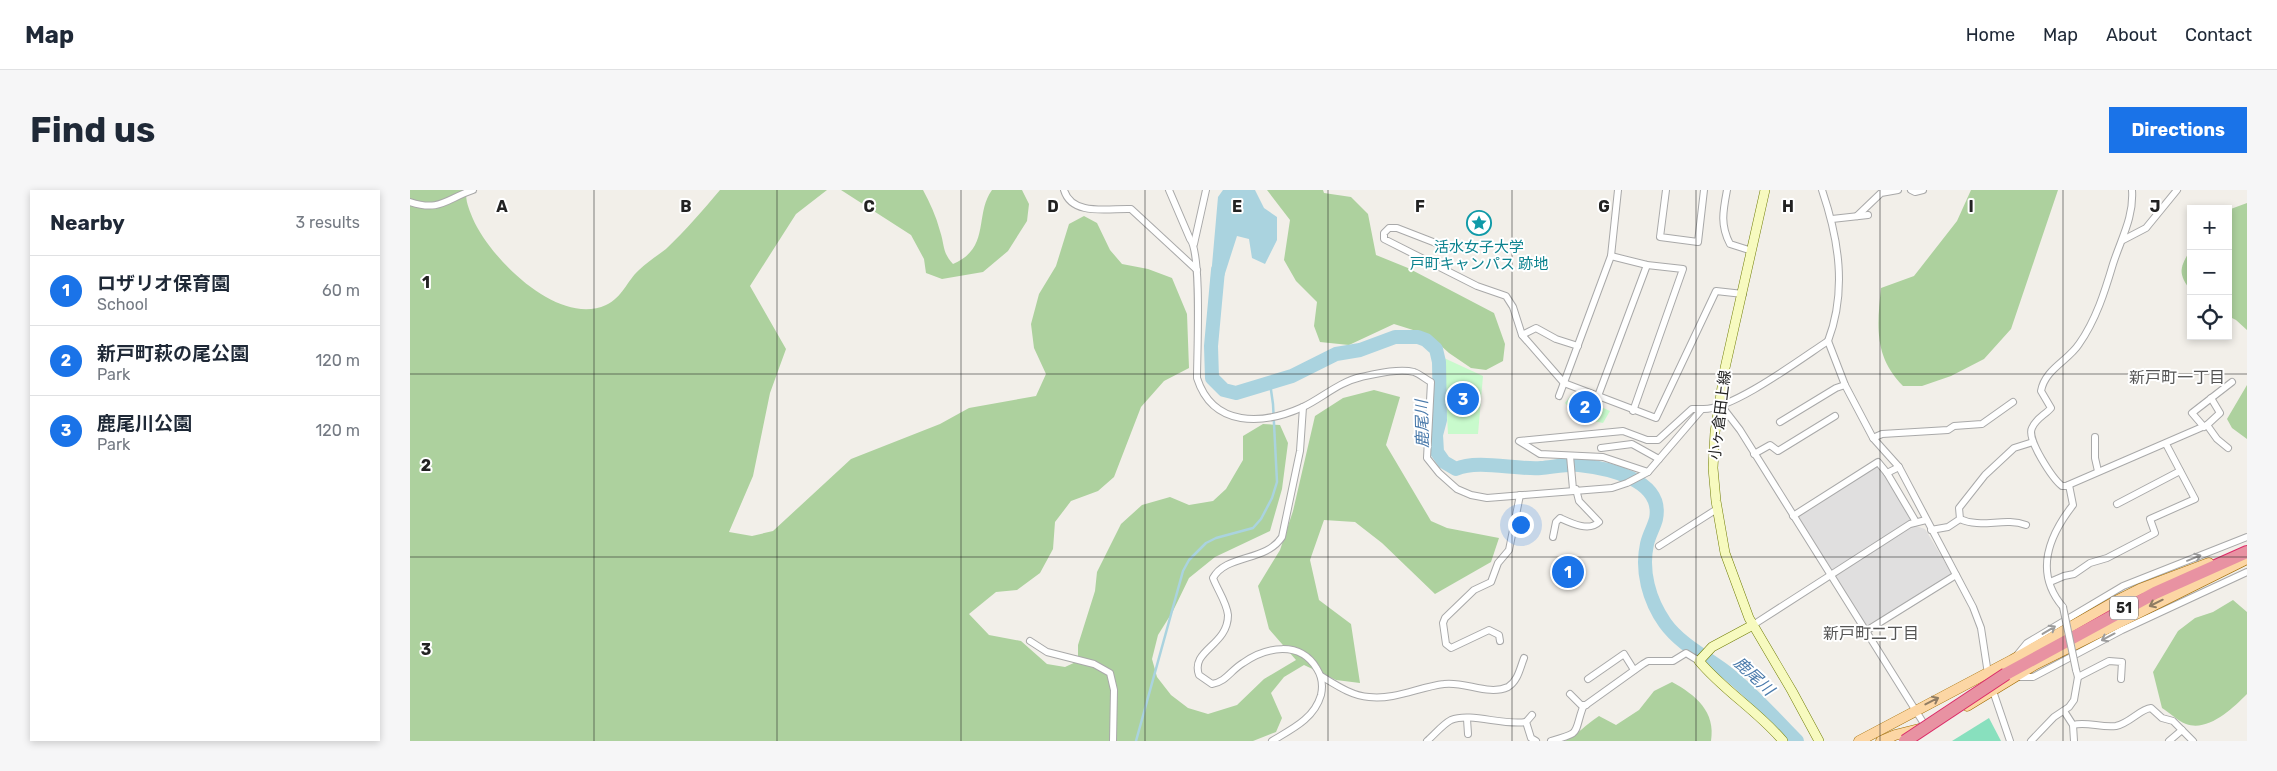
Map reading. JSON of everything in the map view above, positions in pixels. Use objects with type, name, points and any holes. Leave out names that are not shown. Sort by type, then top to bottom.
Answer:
[{"type":"highway","name":"51","points":[[1906,741],[2011,676],[2155,593],[2247,550]]},
{"type":"main road","name":"小ヶ倉田上線","points":[[1765,190],[1725,368],[1714,468],[1716,509],[1725,553],[1740,597],[1753,625],[1819,741]]},
{"type":"main road","name":"51","points":[[1859,741],[2012,660],[2140,589],[2247,550]]},
{"type":"main road","name":"51","points":[[1881,741],[1895,734],[1926,727],[1954,714],[1993,691],[2011,676],[2247,559]]},
{"type":"main road","points":[[1753,625],[1712,646],[1699,661],[1783,741]]},
{"type":"street","points":[[410,202],[432,207],[442,205],[473,190]]},
{"type":"street","points":[[1064,190],[1072,202],[1086,209],[1131,209],[1197,270]]},
{"type":"street","points":[[1169,190],[1190,239],[1194,244]]},
{"type":"street","points":[[1206,190],[1194,244],[1197,270],[1197,370],[1201,390],[1214,405],[1229,416],[1260,419],[1283,414],[1304,407],[1330,390],[1359,377],[1400,371],[1414,372],[1430,382],[1430,434],[1427,458],[1432,466],[1452,485],[1464,493],[1488,498],[1575,489],[1612,488],[1628,483],[1648,472],[1702,409]]},
{"type":"street","points":[[1558,396],[1610,256],[1618,190]]},
{"type":"street","points":[[1666,190],[1660,237],[1698,242],[1704,190]]},
{"type":"street","points":[[1727,190],[1722,220],[1724,232],[1730,244],[1752,251]]},
{"type":"street","points":[[1822,190],[1832,219],[1838,258],[1840,289],[1837,315],[1828,342],[1845,385],[1873,438],[1899,467],[1973,606],[1981,628],[1993,691],[2010,741]]},
{"type":"street","points":[[1857,216],[1881,193],[1898,190]]},
{"type":"street","points":[[1911,190],[1916,192],[1924,190]]},
{"type":"street","points":[[2132,190],[2133,200],[2123,240],[2106,290],[2089,327],[2075,350],[2063,359],[2045,380],[2041,391],[2051,408],[2037,419],[2031,428],[2033,442],[2058,483],[2062,486],[2069,485],[2098,470],[2166,444],[2205,426],[2220,414],[2211,398]]},
{"type":"street","points":[[2123,240],[2146,228],[2178,190]]},
{"type":"street","points":[[1832,219],[1868,214]]},
{"type":"street","points":[[1446,247],[1397,228],[1389,228],[1384,233],[1384,239],[1477,286],[1506,296],[1513,307],[1522,336],[1564,383],[1633,411],[1656,418],[1716,291],[1743,294]]},
{"type":"street","points":[[1610,256],[1647,265],[1682,270],[1633,411]]},
{"type":"street","points":[[1598,396],[1647,265]]},
{"type":"street","points":[[1522,336],[1536,328],[1556,339],[1578,346]]},
{"type":"street","points":[[1648,472],[1614,459],[1540,454],[1519,441],[1623,431],[1647,440],[1658,440],[1692,409],[1710,409],[1736,398],[1828,342]]},
{"type":"street","points":[[2228,448],[2192,413],[2232,382]]},
{"type":"street","points":[[1780,422],[1836,388],[1845,385]]},
{"type":"street","points":[[1873,438],[1882,434],[1948,430],[1954,426],[1982,424],[2013,402]]},
{"type":"street","points":[[1720,404],[1832,575],[1926,727]]},
{"type":"street","points":[[1272,741],[1283,738],[1314,710],[1322,693],[1320,676],[1311,660],[1302,654],[1288,649],[1272,650],[1238,666],[1224,680],[1217,683],[1210,683],[1204,680],[1197,669],[1200,658],[1219,640],[1226,628],[1228,612],[1214,578],[1216,572],[1222,567],[1264,552],[1276,545],[1282,537],[1300,451],[1304,407]]},
{"type":"street","points":[[1754,454],[1770,445],[1778,451],[1835,416]]},
{"type":"street","points":[[2095,437],[2095,458],[2098,470]]},
{"type":"street","points":[[1960,519],[1959,508],[1985,475],[2014,448],[2033,442]]},
{"type":"street","points":[[1601,448],[1632,444],[1659,459]]},
{"type":"street","points":[[2050,582],[2074,574],[2090,563],[2108,558],[2155,533],[2150,520],[2195,498],[2181,467],[2166,444]]},
{"type":"street","points":[[1553,538],[1556,522],[1560,518],[1585,526],[1593,526],[1599,522],[1579,501],[1572,475],[1570,456]]},
{"type":"street","points":[[1793,516],[1878,462],[1887,473],[1916,522]]},
{"type":"street","points":[[1887,473],[1899,467]]},
{"type":"street","points":[[2116,504],[2181,467]]},
{"type":"street","points":[[2031,741],[2074,700],[2077,673],[2063,607],[2057,600],[2045,570],[2053,536],[2073,505],[2069,485]]},
{"type":"street","points":[[1500,641],[1499,635],[1489,630],[1451,648],[1446,644],[1443,622],[1444,618],[1474,590],[1491,582],[1498,563],[1509,550],[1520,495]]},
{"type":"street","points":[[1659,546],[1716,509]]},
{"type":"street","points":[[1931,530],[1948,527],[1960,519],[1989,524],[2009,521],[2026,525]]},
{"type":"street","points":[[1753,625],[1910,524],[1926,520]]},
{"type":"street","points":[[2012,660],[2027,643],[2123,586],[2247,537]]},
{"type":"street","points":[[2011,676],[2033,678],[2122,630],[2247,572]]},
{"type":"street","points":[[1866,631],[1956,574]]},
{"type":"street","points":[[1030,641],[1047,652],[1094,664],[1110,673],[1114,690],[1113,741]]},
{"type":"street","points":[[1551,741],[1574,734],[1586,705],[1648,661],[1672,661],[1686,653],[1699,661]]},
{"type":"street","points":[[1588,679],[1624,654],[1634,670]]},
{"type":"street","points":[[1320,676],[1351,693],[1369,697],[1396,696],[1444,684],[1458,684],[1496,690],[1510,685],[1517,679],[1524,658]]},
{"type":"street","points":[[2077,673],[2109,661],[2122,662],[2121,680]]},
{"type":"street","points":[[1570,694],[1578,703],[1586,705]]},
{"type":"street","points":[[2073,725],[2081,722],[2093,726],[2116,726],[2127,722],[2148,708],[2162,718],[2173,721],[2193,741]]},
{"type":"street","points":[[2064,710],[2073,725],[2074,741]]},
{"type":"street","points":[[1427,741],[1451,720],[1526,722],[1532,715]]},
{"type":"street","points":[[1467,719],[1468,734]]},
{"type":"street","points":[[1526,722],[1531,738],[1536,741]]},
{"type":"street","points":[[2169,741],[2182,730]]},
{"type":"shaded area","points":[[1878,466],[1916,526],[1925,529],[1952,574],[1866,626],[1797,517]]},
{"type":"green space","points":[[410,190],[467,190],[467,201],[473,219],[494,252],[510,269],[547,298],[567,306],[587,309],[606,305],[617,298],[645,264],[666,249],[720,190],[827,190],[796,214],[750,286],[786,349],[770,393],[753,476],[729,532],[752,536],[773,531],[851,459],[940,424],[969,408],[1036,396],[1046,374],[1034,348],[1031,324],[1039,294],[1056,266],[1069,224],[1084,216],[1097,223],[1110,250],[1122,264],[1148,269],[1172,278],[1187,314],[1189,368],[1164,381],[1141,407],[1114,477],[1098,491],[1071,501],[1055,522],[1053,549],[1040,573],[1017,590],[996,592],[969,614],[989,635],[1021,641],[1047,664],[1065,667],[1078,661],[1078,645],[1095,591],[1097,572],[1121,524],[1142,505],[1170,497],[1189,505],[1213,501],[1226,489],[1243,460],[1243,436],[1263,424],[1280,425],[1288,443],[1282,489],[1270,531],[1215,557],[1189,578],[1173,611],[1158,635],[1152,659],[1157,677],[1171,695],[1188,708],[1208,714],[1237,705],[1264,679],[1296,660],[1269,629],[1258,586],[1280,550],[1293,511],[1315,416],[1343,398],[1374,390],[1400,397],[1386,445],[1431,521],[1447,528],[1499,538],[1491,562],[1435,594],[1382,543],[1355,522],[1324,520],[1310,560],[1319,600],[1351,624],[1360,683],[1336,680],[1304,665],[1284,677],[1271,693],[1282,718],[1276,732],[1253,741],[410,741]]},
{"type":"green space","points":[[841,190],[923,190],[937,220],[945,252],[953,264],[965,257],[973,249],[980,230],[987,200],[992,190],[1022,190],[1029,204],[1027,221],[1008,251],[983,272],[942,279],[926,273],[924,259],[911,235]]},
{"type":"green space","points":[[1267,190],[1323,190],[1324,193],[1351,197],[1368,214],[1376,255],[1408,268],[1494,313],[1505,344],[1503,361],[1486,370],[1471,368],[1449,353],[1429,335],[1394,324],[1349,345],[1320,342],[1314,326],[1317,302],[1296,281],[1284,260],[1290,220]]},
{"type":"green space","points":[[1971,190],[2058,190],[2011,329],[1984,359],[1951,376],[1922,386],[1903,386],[1887,364],[1882,352],[1879,328],[1881,288],[1914,276],[1957,221]]},
{"type":"green space","points":[[2247,203],[2247,330],[2232,318],[2232,209]]},
{"type":"green space","points":[[2187,256],[2187,285],[2182,275],[2184,261]]},
{"type":"green space","points":[[1444,358],[1483,376],[1478,434],[1448,434]]},
{"type":"green space","points":[[2247,385],[2247,439],[2232,428],[2227,419]]},
{"type":"green space","points":[[1572,394],[1610,411],[1603,423],[1579,418],[1565,403]]},
{"type":"green space","points":[[2233,600],[2247,612],[2247,694],[2227,712],[2211,722],[2194,726],[2186,724],[2162,708],[2153,672],[2178,631],[2195,618],[2213,612]]},
{"type":"green space","points":[[1672,682],[1696,699],[1707,713],[1712,731],[1711,741],[1564,741],[1574,736],[1599,716],[1616,725],[1639,710],[1654,691]]},
{"type":"green space","points":[[1989,718],[2001,741],[1952,741]]},
{"type":"water","points":[[1223,190],[1255,190],[1264,208],[1277,217],[1277,240],[1265,264],[1252,258],[1249,239],[1237,236],[1220,289],[1210,288],[1218,197]]},
{"type":"waterway","name":"鹿尾川","points":[[1218,270],[1211,346],[1212,378],[1224,390],[1236,393],[1292,376],[1336,354],[1360,350],[1395,337],[1418,337],[1426,340],[1436,349],[1439,362],[1440,420],[1436,435],[1437,452],[1444,462],[1456,469],[1475,465],[1531,468],[1579,465],[1618,473],[1643,485],[1651,494],[1656,505],[1656,519],[1647,544],[1645,564],[1648,585],[1659,614],[1671,631],[1736,680],[1797,741]]},
{"type":"waterway","points":[[1136,741],[1183,571],[1189,560],[1206,543],[1216,538],[1253,528],[1261,519],[1272,498],[1277,482],[1273,404],[1270,383]]},
{"type":"place","name":"活水女子大学 戸町キャンパス 跡地","points":[[1479,223]]},
{"type":"place","name":"鹿尾川公園","points":[[1463,399]]},
{"type":"place","name":"新戸町萩の尾公園","points":[[1585,407]]},
{"type":"place","name":"ロザリオ保育園","points":[[1568,572]]},
{"type":"district","name":"新戸町一丁目","points":[[2177,377]]},
{"type":"district","name":"新戸町二丁目","points":[[1871,633]]}]
